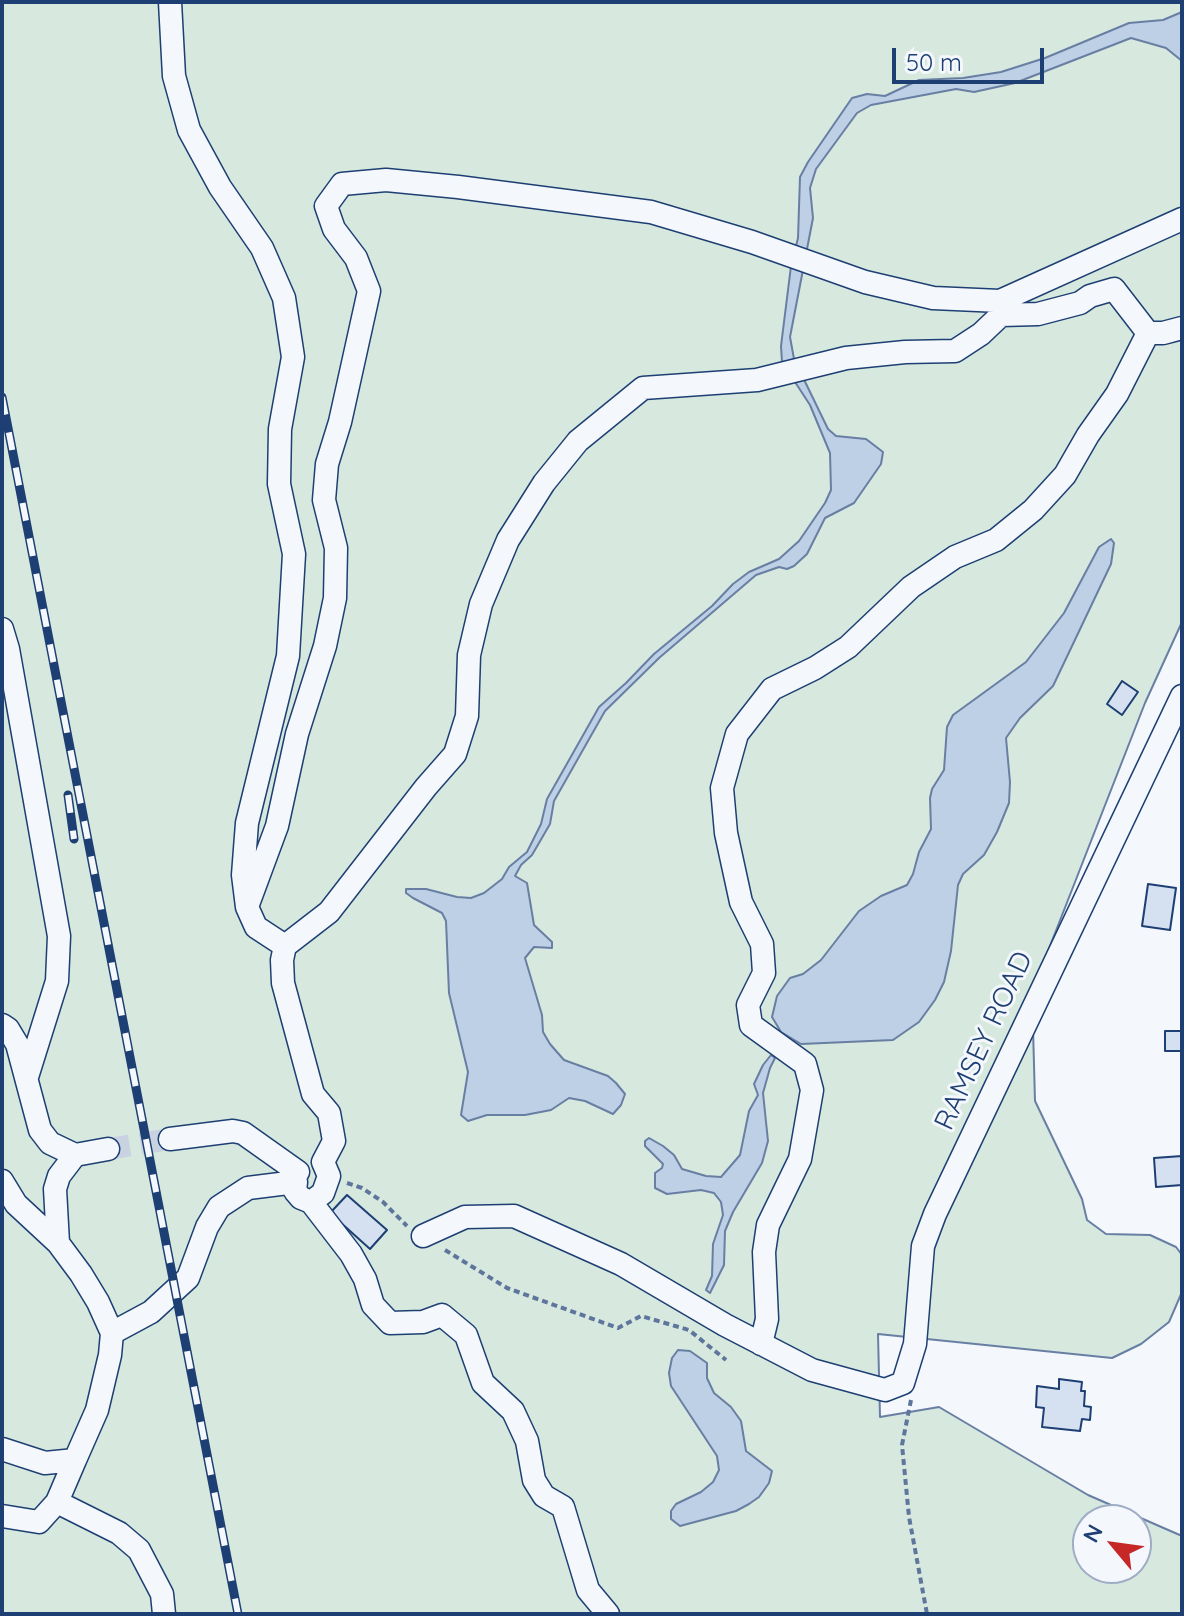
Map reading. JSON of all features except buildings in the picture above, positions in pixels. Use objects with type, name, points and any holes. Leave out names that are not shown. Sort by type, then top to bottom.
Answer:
[{"type":"street","points":[[170,2],[174,76],[189,130],[220,187],[267,261],[284,298],[293,357],[280,429],[279,484],[294,554],[288,656],[247,823],[243,875],[247,907],[256,927],[285,946]]},
{"type":"street","points":[[247,907],[277,826],[297,734],[325,646],[335,598],[336,548],[324,500],[327,464],[340,422],[369,291],[356,258],[334,229],[326,206],[342,184],[386,180],[443,185],[651,212],[752,242],[865,282],[947,299],[1000,301],[1182,219]]},
{"type":"street","points":[[311,1202],[323,1193],[329,1176],[323,1162],[334,1141],[329,1113],[313,1094],[283,983],[285,946],[329,912],[455,754],[467,716],[469,655],[478,617],[508,540],[544,483],[578,441],[643,388],[757,380],[861,357],[955,351],[981,334],[1001,315],[1038,314],[1080,303],[1090,296],[1114,289],[1148,333]]},
{"type":"street","points":[[1148,333],[1182,328]]},
{"type":"street","points":[[761,1344],[767,1319],[764,1252],[768,1225],[800,1159],[812,1090],[805,1064],[751,1025],[748,1005],[764,973],[762,944],[741,902],[726,833],[722,788],[737,734],[772,689],[815,668],[848,647],[911,587],[955,557],[996,540],[1033,510],[1065,475],[1117,394],[1148,333]]},
{"type":"street","points":[[2,629],[59,936],[57,981],[27,1077]]},
{"type":"street","name":"RAMSEY ROAD","points":[[903,1383],[915,1344],[923,1246],[935,1214],[1182,696]]},
{"type":"street","points":[[2,1025],[17,1044],[40,1130],[50,1143],[75,1155],[108,1149]]},
{"type":"street","points":[[170,1139],[233,1131],[243,1133],[298,1172]]},
{"type":"street","points":[[58,1243],[55,1189],[59,1176],[75,1155]]},
{"type":"street","points":[[2,1181],[16,1204],[58,1243],[98,1302],[112,1333],[97,1410],[57,1502],[39,1522],[2,1516]]},
{"type":"street","points":[[112,1333],[151,1312],[188,1278],[207,1227],[219,1207],[248,1188],[296,1182],[295,1191],[311,1202],[351,1254],[365,1279],[373,1305],[390,1323],[423,1322],[442,1315],[466,1335],[483,1383],[513,1411],[518,1421],[527,1441],[534,1480],[544,1496],[563,1507],[588,1590],[608,1614]]},
{"type":"street","points":[[423,1236],[465,1217],[514,1216],[621,1264],[812,1370],[885,1390],[903,1383]]},
{"type":"street","points":[[2,1449],[45,1463],[75,1460]]},
{"type":"street","points":[[57,1502],[119,1533],[139,1550],[162,1594],[164,1614]]},
{"type":"path","points":[[329,1176],[362,1188],[383,1202],[410,1229],[507,1288],[618,1328],[641,1316],[689,1330],[726,1360]]},
{"type":"path","points":[[903,1383],[911,1402],[902,1445],[909,1517],[927,1614]]},
{"type":"shaded area","points":[[2,2],[1182,2],[1182,622],[1145,703],[1032,992],[1035,1101],[1082,1199],[1087,1220],[1106,1234],[1150,1235],[1176,1247],[1182,1255],[1182,1292],[1169,1322],[1141,1344],[1112,1358],[878,1334],[880,1417],[939,1407],[1088,1495],[1109,1504],[1072,1504],[1072,1584],[1152,1584],[1152,1523],[1182,1536],[1182,1614],[2,1614]]},
{"type":"water","points":[[1182,12],[1182,61],[1166,48],[1131,38],[1015,83],[974,92],[956,89],[871,105],[857,113],[816,169],[810,188],[813,218],[790,337],[794,359],[828,429],[836,436],[866,439],[883,452],[881,464],[854,503],[825,518],[807,554],[794,566],[787,569],[779,567],[756,575],[659,658],[605,711],[554,801],[550,824],[515,876],[527,883],[534,925],[552,942],[552,948],[534,947],[525,958],[542,1015],[543,1032],[564,1060],[608,1076],[616,1083],[625,1094],[621,1105],[613,1114],[585,1101],[569,1098],[551,1110],[525,1115],[487,1115],[468,1121],[461,1115],[468,1072],[449,993],[446,921],[442,913],[413,898],[406,893],[406,889],[426,889],[471,898],[484,893],[502,879],[509,867],[527,852],[541,824],[547,799],[599,707],[733,584],[749,572],[779,559],[799,541],[825,503],[831,490],[830,453],[810,405],[782,362],[781,346],[791,266],[798,238],[800,177],[808,162],[852,98],[867,94],[885,96],[919,80],[1001,72],[1045,58],[1129,23],[1163,20]]},
{"type":"water","points":[[1111,539],[1114,543],[1111,564],[1053,686],[1020,718],[1006,738],[1009,803],[984,855],[963,874],[958,885],[951,951],[944,982],[935,1000],[919,1022],[893,1040],[801,1044],[781,1032],[772,1017],[777,996],[790,978],[803,974],[821,960],[859,911],[881,896],[907,885],[913,874],[919,852],[931,829],[930,798],[944,770],[947,727],[953,715],[1026,662],[1064,613],[1099,547]]},
{"type":"water","points":[[771,1055],[775,1058],[763,1093],[768,1141],[762,1163],[725,1231],[724,1265],[710,1293],[706,1290],[712,1276],[713,1244],[723,1215],[721,1202],[714,1193],[701,1190],[667,1194],[655,1188],[655,1173],[663,1164],[645,1146],[645,1141],[649,1138],[663,1146],[674,1155],[682,1169],[721,1177],[740,1155],[749,1111],[758,1095],[754,1084]]},
{"type":"water","points":[[678,1350],[690,1351],[707,1363],[707,1378],[714,1393],[731,1407],[741,1421],[746,1451],[772,1471],[769,1483],[759,1497],[749,1504],[736,1511],[680,1526],[671,1519],[671,1511],[676,1504],[701,1492],[713,1482],[719,1470],[717,1456],[671,1386],[669,1373],[672,1358]]},
{"type":"tunnel","points":[[108,1149],[170,1139]]},
{"type":"railway","points":[[2,397],[238,1614]]},
{"type":"railway","points":[[68,795],[74,839]]}]
